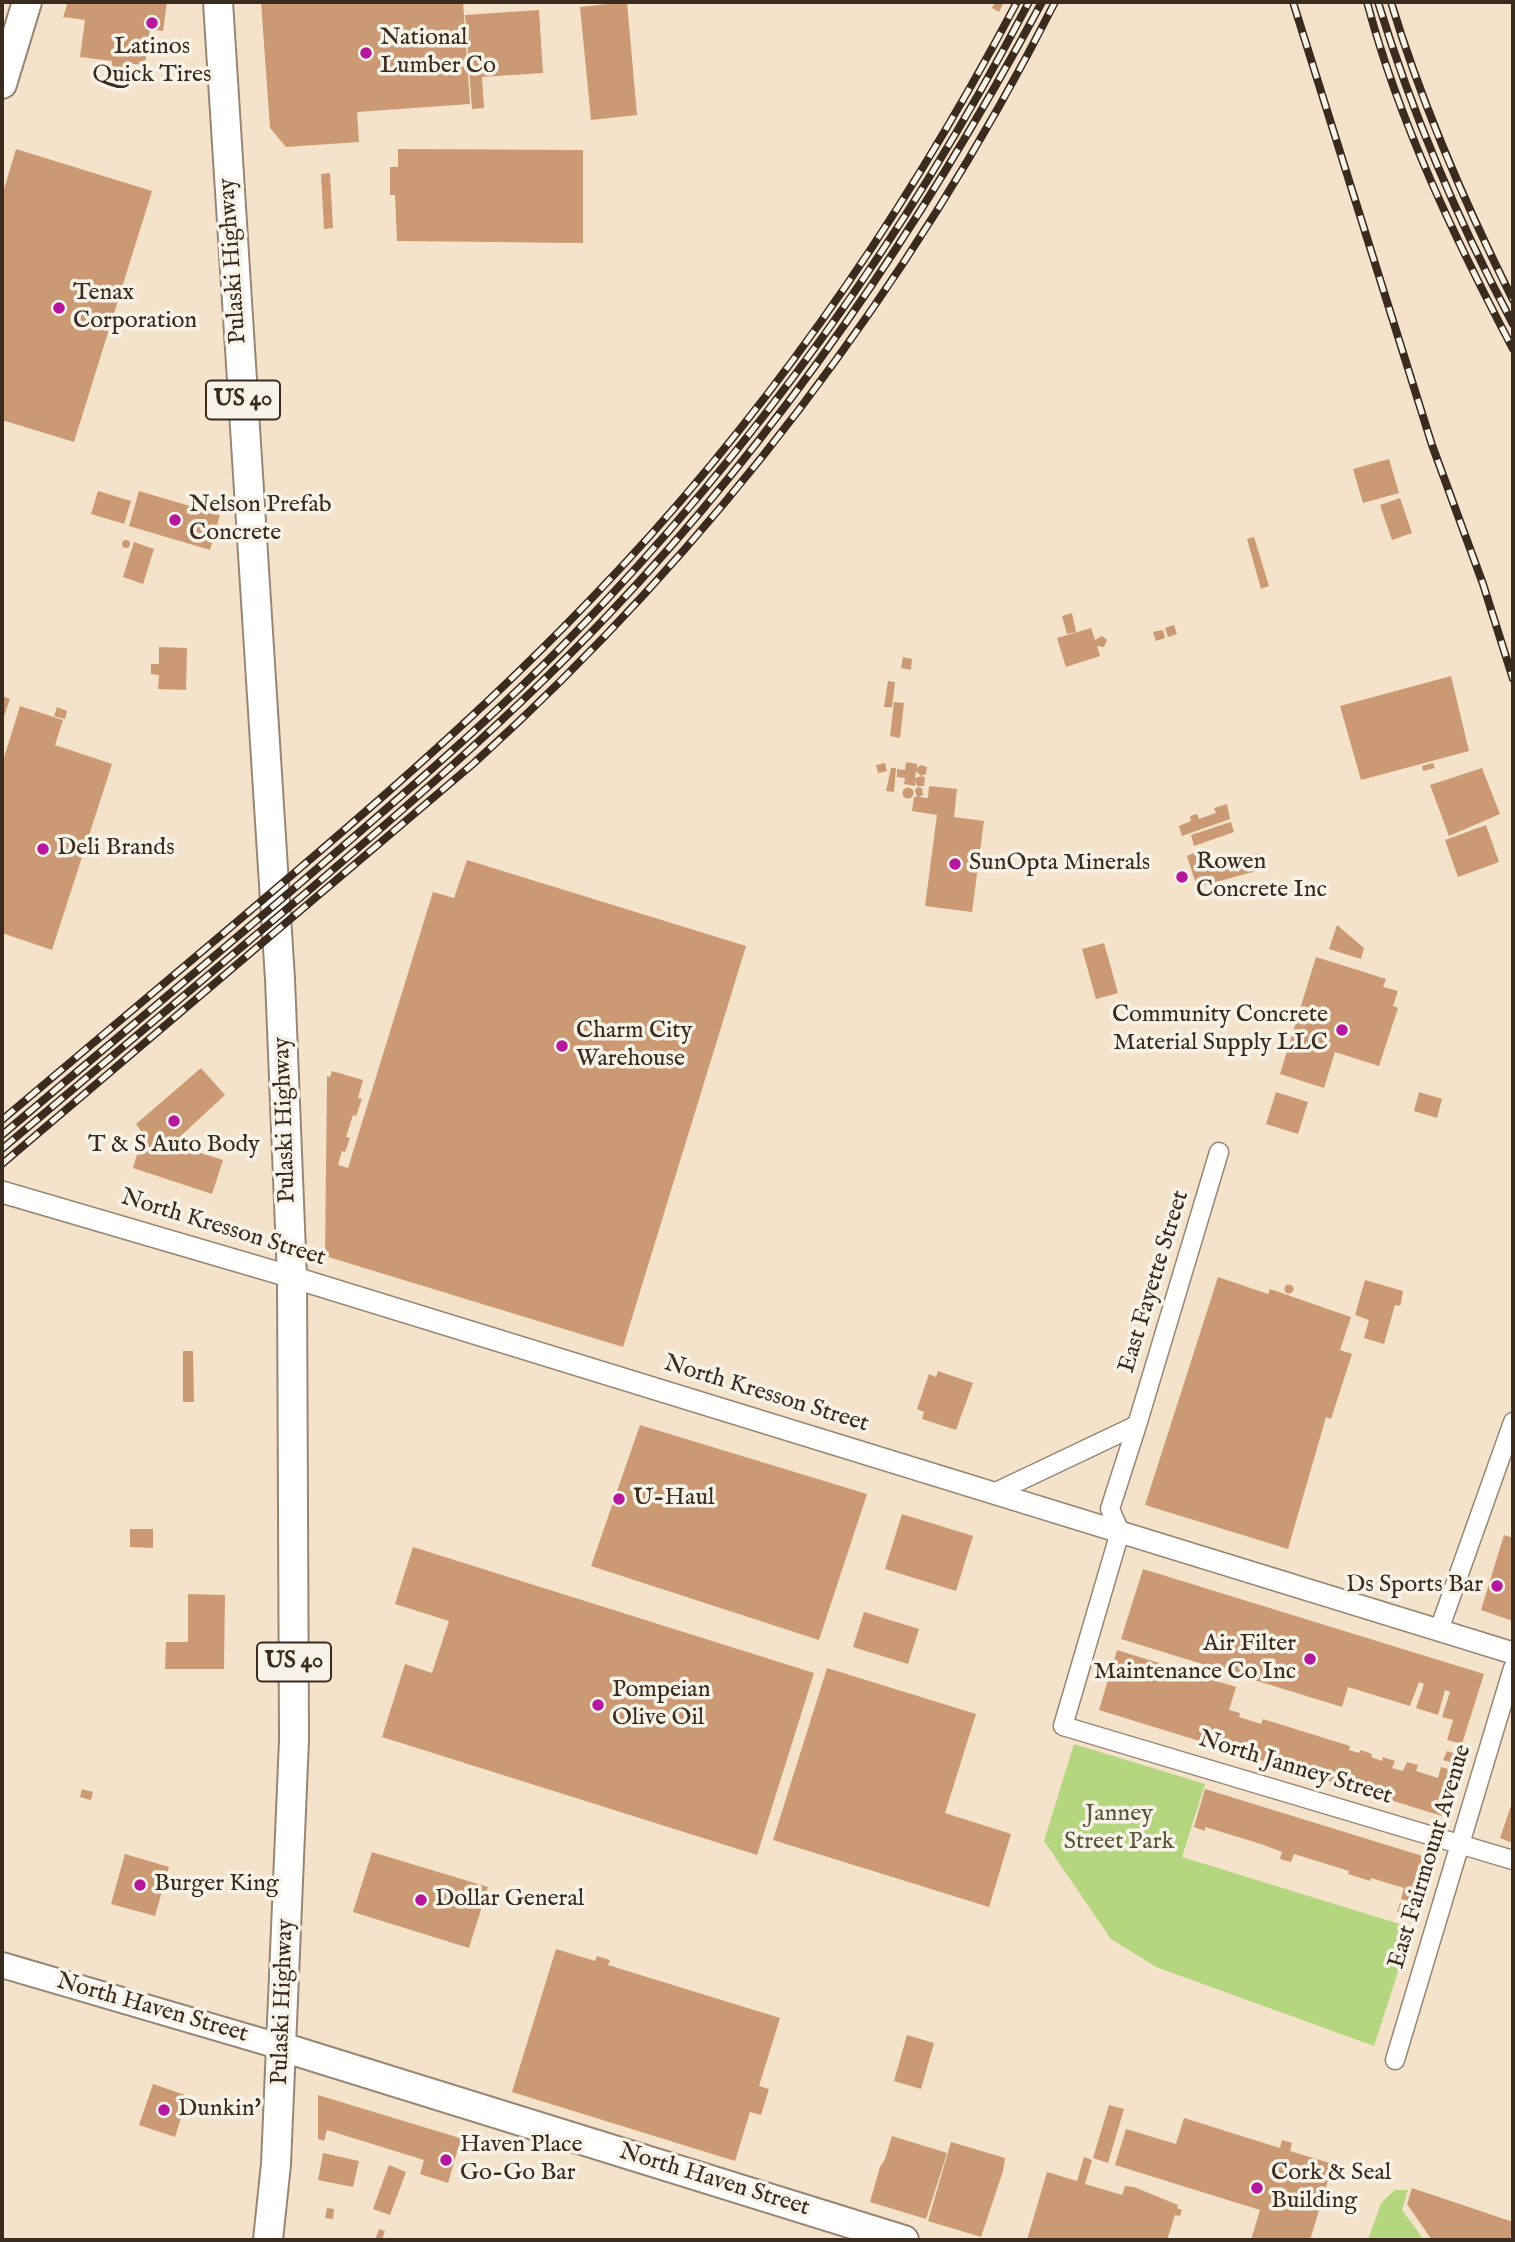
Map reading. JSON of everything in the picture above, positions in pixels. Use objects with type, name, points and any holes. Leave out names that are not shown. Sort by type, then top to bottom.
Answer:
[{"type":"main road","points":[[2,84],[27,2]]},
{"type":"main road","name":"Pulaski Highway","points":[[218,2],[280,979],[292,1277],[294,1740],[276,2164],[268,2240]]},
{"type":"main road","name":"North Haven Street","points":[[2,1965],[282,2047],[904,2240]]},
{"type":"street","name":"East Fayette Street","points":[[1063,1726],[1120,1532],[1110,1509],[1138,1425],[1219,1152]]},
{"type":"street","name":"North Kresson Street","points":[[2,1192],[292,1277],[1513,1653]]},
{"type":"street","points":[[1439,1630],[1513,1422]]},
{"type":"street","points":[[994,1493],[1138,1425]]},
{"type":"street","name":"East Fairmount Avenue","points":[[1395,2060],[1513,1668]]},
{"type":"street","name":"North Janney Street","points":[[1063,1726],[1513,1860]]},
{"type":"green space","name":"Janney Street Park","points":[[1074,1744],[1205,1784],[1182,1857],[1406,1926],[1410,1935],[1374,2046],[1156,1967],[1111,1939],[1044,1841]]},
{"type":"green space","points":[[1395,2190],[1408,2190],[1402,2210],[1424,2240],[1368,2240],[1381,2203]]},
{"type":"building","points":[[68,2],[167,2],[163,31],[150,29],[145,65],[126,63],[125,72],[111,70],[112,61],[80,57],[85,20],[63,17]]},
{"type":"building","name":"National Lumber Co","points":[[261,2],[463,2],[470,104],[357,112],[359,142],[286,147],[270,128]]},
{"type":"building","points":[[627,2],[637,115],[591,120],[580,7]]},
{"type":"building","points":[[995,2],[1003,4],[999,12],[992,8]]},
{"type":"building","points":[[539,10],[543,73],[482,77],[484,108],[472,109],[465,15]]},
{"type":"building","name":"Tenax Corporation","points":[[16,149],[152,191],[74,442],[2,420],[2,196]]},
{"type":"building","points":[[398,149],[583,150],[583,243],[397,241],[395,195],[390,195],[390,167],[398,167]]},
{"type":"building","points":[[330,173],[333,228],[324,229],[321,174]]},
{"type":"building","points":[[1389,459],[1399,493],[1363,503],[1353,469]]},
{"type":"building","points":[[98,491],[131,501],[124,524],[91,514]]},
{"type":"building","name":"Nelson Prefab Concrete","points":[[139,491],[220,515],[210,550],[129,526]]},
{"type":"building","points":[[1400,498],[1412,533],[1392,540],[1380,505]]},
{"type":"building","points":[[1254,537],[1269,586],[1261,589],[1247,539]]},
{"type":"building","points":[[126,540],[130,544],[126,548],[122,544]]},
{"type":"building","points":[[134,542],[154,549],[143,584],[123,577]]},
{"type":"building","points":[[1072,613],[1076,632],[1067,634],[1062,616]]},
{"type":"building","points":[[1174,625],[1177,634],[1168,637],[1165,628]]},
{"type":"building","points":[[1091,628],[1095,640],[1102,636],[1107,640],[1104,647],[1097,646],[1100,656],[1066,667],[1057,638]]},
{"type":"building","points":[[1163,630],[1165,638],[1156,641],[1153,632]]},
{"type":"building","points":[[159,647],[187,648],[186,690],[158,689],[159,675],[151,674],[151,664],[159,664]]},
{"type":"building","points":[[903,657],[912,659],[911,670],[901,668]]},
{"type":"building","points":[[1451,676],[1469,751],[1361,780],[1340,706]]},
{"type":"building","points":[[888,681],[895,682],[892,707],[884,707]]},
{"type":"building","points":[[2,696],[10,699],[2,722]]},
{"type":"building","points":[[894,702],[904,703],[900,738],[890,736]]},
{"type":"building","name":"Deli Brands","points":[[20,706],[63,720],[55,745],[112,764],[52,950],[2,933],[2,764]]},
{"type":"building","points":[[57,707],[67,711],[65,719],[54,716]]},
{"type":"building","points":[[906,762],[917,764],[917,768],[921,765],[927,767],[926,774],[921,776],[916,771],[915,778],[925,778],[924,786],[917,786],[915,781],[915,786],[904,784],[905,778],[897,777],[897,769],[905,770]]},
{"type":"building","points":[[885,763],[887,771],[878,773],[876,765]]},
{"type":"building","points":[[1433,763],[1435,768],[1423,771],[1422,766]]},
{"type":"building","points":[[891,768],[896,768],[894,792],[886,791]]},
{"type":"building","points":[[1482,768],[1500,814],[1449,836],[1430,785]]},
{"type":"building","name":"SunOpta Minerals","points":[[929,786],[957,789],[954,817],[984,821],[972,912],[925,906],[937,815],[912,811],[914,797],[917,797],[915,790],[922,788],[923,795],[919,797],[928,798]]},
{"type":"building","points":[[908,787],[914,793],[908,799],[902,793]]},
{"type":"building","points":[[1227,804],[1230,819],[1182,836],[1179,826],[1191,821],[1190,816],[1197,814],[1199,819],[1216,813],[1214,808]]},
{"type":"building","points":[[1231,822],[1234,832],[1194,846],[1191,835]]},
{"type":"building","points":[[1486,825],[1499,862],[1458,877],[1445,840]]},
{"type":"building","points":[[1205,848],[1211,865],[1259,853],[1264,869],[1197,887],[1187,856]]},
{"type":"building","name":"Charm City Warehouse","points":[[467,860],[746,946],[623,1347],[325,1256],[327,1076],[330,1077],[332,1071],[363,1080],[358,1098],[362,1099],[356,1116],[353,1115],[346,1137],[350,1138],[338,1165],[348,1168],[433,892],[454,898]]},
{"type":"building","points":[[1337,925],[1364,948],[1361,959],[1329,949]]},
{"type":"building","points":[[1104,943],[1118,993],[1096,999],[1082,949]]},
{"type":"building","name":"Community Concrete Material Supply LLC","points":[[1316,957],[1386,979],[1383,987],[1398,991],[1393,1006],[1398,1008],[1379,1066],[1335,1052],[1324,1088],[1280,1074]]},
{"type":"building","points":[[201,1068],[225,1095],[172,1144],[223,1160],[212,1194],[133,1168],[143,1134],[136,1124]]},
{"type":"building","points":[[1276,1092],[1308,1102],[1298,1134],[1266,1124]]},
{"type":"building","points":[[1419,1092],[1442,1099],[1437,1118],[1414,1111]]},
{"type":"building","points":[[1218,1277],[1268,1294],[1270,1289],[1351,1317],[1340,1350],[1352,1354],[1331,1419],[1326,1417],[1288,1549],[1145,1505]]},
{"type":"building","points":[[1365,1280],[1403,1291],[1400,1306],[1395,1305],[1384,1344],[1364,1338],[1369,1320],[1355,1315]]},
{"type":"building","points":[[1289,1284],[1294,1289],[1289,1294],[1284,1289]]},
{"type":"building","points":[[183,1351],[193,1351],[194,1402],[183,1402]]},
{"type":"building","points":[[938,1371],[973,1383],[956,1430],[922,1419],[924,1412],[917,1409],[929,1374],[936,1377]]},
{"type":"building","points":[[640,1425],[867,1494],[819,1640],[591,1566]]},
{"type":"building","points":[[902,1514],[973,1536],[956,1591],[885,1569]]},
{"type":"building","points":[[130,1529],[153,1529],[153,1548],[130,1547]]},
{"type":"building","name":"Ds Sports Bar","points":[[1504,1535],[1513,1538],[1513,1621],[1481,1610]]},
{"type":"building","name":"Pompeian Olive Oil","points":[[413,1547],[814,1673],[757,1855],[382,1737],[405,1664],[432,1673],[449,1621],[395,1604]]},
{"type":"building","points":[[1143,1569],[1484,1674],[1462,1744],[1447,1740],[1453,1720],[1442,1717],[1450,1692],[1445,1690],[1438,1715],[1416,1708],[1424,1684],[1419,1682],[1410,1706],[1348,1687],[1342,1707],[1121,1639]]},
{"type":"building","points":[[188,1594],[225,1595],[224,1669],[165,1669],[166,1642],[188,1642]]},
{"type":"building","points":[[864,1612],[919,1629],[908,1664],[853,1647]]},
{"type":"building","points":[[1117,1650],[1236,1687],[1229,1710],[1240,1713],[1239,1717],[1261,1724],[1263,1719],[1350,1746],[1349,1750],[1359,1753],[1361,1750],[1382,1761],[1383,1757],[1395,1761],[1392,1768],[1403,1771],[1407,1762],[1418,1765],[1416,1771],[1438,1778],[1441,1767],[1454,1771],[1442,1816],[1099,1710]]},
{"type":"building","points":[[827,1668],[976,1714],[945,1813],[1011,1834],[989,1907],[773,1840]]},
{"type":"building","points":[[1447,1751],[1459,1755],[1456,1764],[1443,1760]]},
{"type":"building","points":[[82,1789],[93,1792],[91,1800],[80,1797]]},
{"type":"building","points":[[1205,1789],[1429,1858],[1413,1902],[1401,1899],[1404,1888],[1371,1878],[1370,1881],[1348,1874],[1349,1871],[1294,1854],[1291,1862],[1280,1859],[1282,1852],[1261,1844],[1205,1827],[1205,1831],[1194,1827]]},
{"type":"building","points":[[1513,1800],[1513,1843],[1500,1838]]},
{"type":"building","name":"Dollar General","points":[[372,1852],[488,1887],[469,1948],[353,1912]]},
{"type":"building","name":"Burger King","points":[[125,1854],[169,1867],[155,1916],[111,1904]]},
{"type":"building","points":[[1400,1903],[1412,1907],[1409,1916],[1397,1912]]},
{"type":"building","points":[[556,1949],[595,1961],[597,1956],[610,1960],[608,1965],[780,2018],[759,2086],[769,2089],[761,2115],[750,2112],[735,2161],[512,2092]]},
{"type":"building","points":[[907,2035],[934,2043],[921,2089],[894,2081]]},
{"type":"building","name":"Dunkin'","points":[[153,2084],[188,2096],[175,2137],[139,2125]]},
{"type":"building","points":[[318,2095],[463,2139],[448,2183],[420,2174],[424,2160],[327,2130],[324,2141],[318,2139]]},
{"type":"building","points":[[1109,2105],[1124,2109],[1108,2163],[1093,2158]]},
{"type":"building","name":"Cork & Seal Building","points":[[1184,2118],[1280,2148],[1282,2140],[1292,2143],[1290,2151],[1333,2164],[1310,2240],[1251,2240],[1260,2210],[1115,2165],[1126,2129],[1176,2144]]},
{"type":"building","points":[[892,2136],[947,2153],[926,2219],[870,2202]]},
{"type":"building","points":[[951,2142],[1005,2158],[981,2237],[928,2221]]},
{"type":"building","points":[[323,2153],[359,2161],[353,2187],[318,2180]]},
{"type":"building","points":[[1084,2157],[1092,2160],[1085,2184],[1122,2195],[1125,2186],[1134,2187],[1178,2205],[1177,2208],[1182,2210],[1180,2216],[1175,2215],[1167,2240],[1027,2240],[1047,2172],[1077,2181]]},
{"type":"building","points":[[389,2165],[406,2172],[390,2215],[373,2209]]},
{"type":"building","points":[[1412,2188],[1513,2222],[1510,2240],[1432,2240],[1407,2204]]},
{"type":"building","points":[[327,2208],[334,2209],[333,2219],[325,2218]]},
{"type":"building","points":[[379,2229],[385,2231],[382,2240],[375,2240]]},
{"type":"railway","points":[[2,1120],[413,770],[557,634],[654,531],[714,461],[825,315],[926,162],[1017,2]]},
{"type":"railway","points":[[2,1135],[438,763],[540,668],[640,563],[766,413],[824,335],[932,172],[1029,2]]},
{"type":"railway","points":[[2,1149],[308,891],[461,757],[572,652],[672,545],[733,473],[846,323],[948,166],[1042,2]]},
{"type":"railway","points":[[2,1164],[474,763],[561,680],[645,594],[724,503],[799,409],[870,312],[937,211],[998,108],[1055,2]]},
{"type":"railway","points":[[1293,2],[1432,445],[1483,584],[1513,679]]},
{"type":"railway","points":[[1367,2],[1395,91],[1430,179],[1513,349]]},
{"type":"railway","points":[[1378,2],[1421,126],[1473,246],[1513,324]]},
{"type":"railway","points":[[1391,2],[1416,79],[1446,154],[1513,300]]},
{"type":"place","name":"Latinos Quick Tires","points":[[152,23]]},
{"type":"place","name":"National Lumber Co","points":[[366,53]]},
{"type":"place","name":"Tenax Corporation","points":[[59,308]]},
{"type":"place","name":"Nelson Prefab Concrete","points":[[175,520]]},
{"type":"place","name":"Deli Brands","points":[[43,849]]},
{"type":"place","name":"SunOpta Minerals","points":[[955,864]]},
{"type":"place","name":"Rowen Concrete Inc","points":[[1182,877]]},
{"type":"place","name":"Community Concrete Material Supply LLC","points":[[1342,1030]]},
{"type":"place","name":"Charm City Warehouse","points":[[562,1046]]},
{"type":"place","name":"T & S Auto Body","points":[[174,1121]]},
{"type":"place","name":"U-Haul","points":[[619,1499]]},
{"type":"place","name":"Ds Sports Bar","points":[[1497,1586]]},
{"type":"place","name":"Air Filter Maintenance Co Inc","points":[[1310,1659]]},
{"type":"place","name":"Pompeian Olive Oil","points":[[598,1705]]},
{"type":"place","name":"Burger King","points":[[140,1885]]},
{"type":"place","name":"Dollar General","points":[[421,1900]]},
{"type":"place","name":"Dunkin'","points":[[164,2110]]},
{"type":"place","name":"Haven Place Go-Go Bar","points":[[446,2160]]},
{"type":"place","name":"Cork & Seal Building","points":[[1257,2188]]}]
